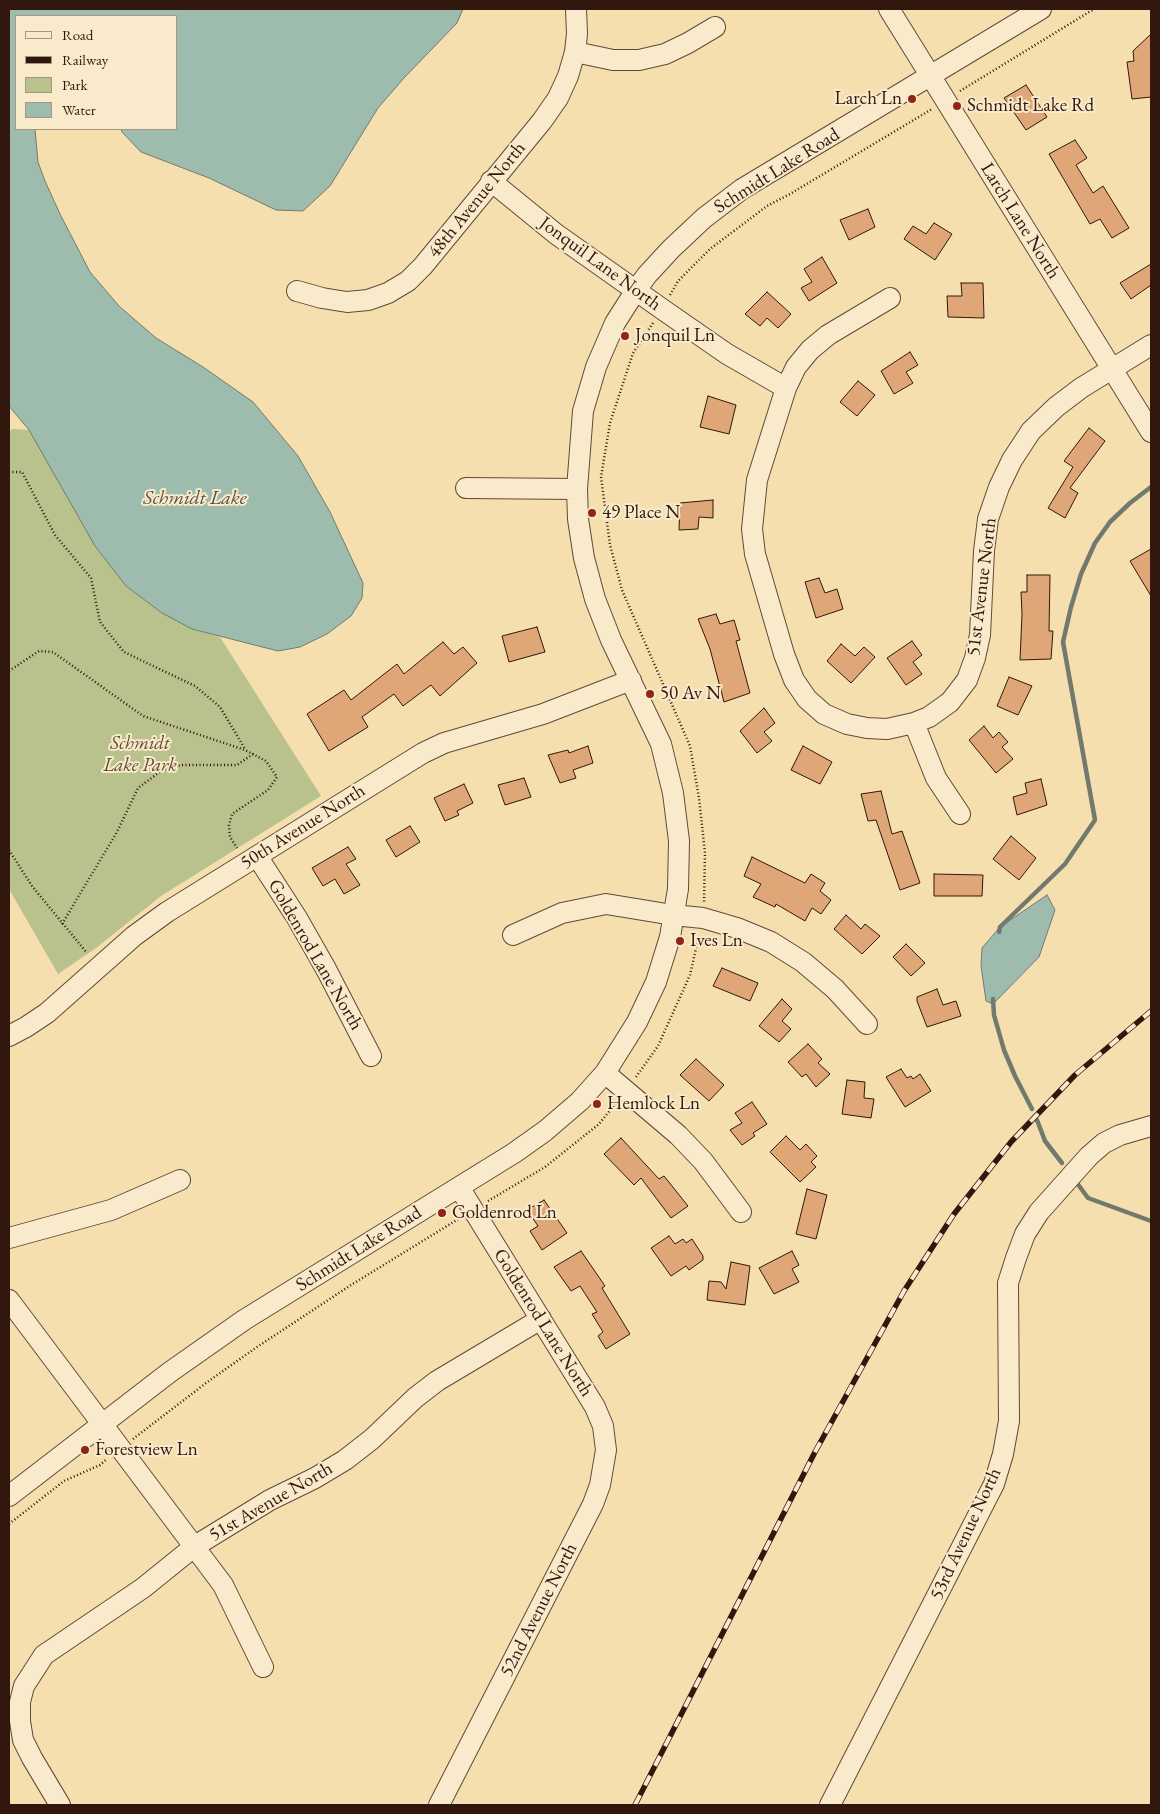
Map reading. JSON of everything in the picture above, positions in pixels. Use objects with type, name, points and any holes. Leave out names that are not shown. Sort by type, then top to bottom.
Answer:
[{"type":"street","name":"48th Avenue North","points":[[297,291],[347,302],[368,300],[388,293],[408,281],[423,266],[558,98],[568,76],[575,52],[577,34],[576,9]]},
{"type":"street","name":"Larch Lane North","points":[[888,9],[1151,432]]},
{"type":"street","name":"Schmidt Lake Road","points":[[9,1496],[170,1372],[244,1320],[514,1153],[545,1131],[580,1101],[605,1073],[637,1022],[656,982],[670,936],[678,889],[679,841],[673,793],[660,744],[611,640],[595,599],[584,558],[578,519],[577,489],[583,411],[596,367],[615,323],[636,290],[671,249],[704,218],[742,189],[1041,9]]},
{"type":"street","points":[[575,52],[613,60],[639,60],[673,50],[715,27]]},
{"type":"street","name":"Jonquil Lane North","points":[[491,181],[556,234],[726,354],[786,388]]},
{"type":"street","points":[[890,298],[828,335],[810,350],[796,367],[786,388],[757,480],[752,529],[755,554],[784,654],[794,680],[808,699],[824,714],[847,724],[867,728],[887,728],[914,723],[936,778],[960,814]]},
{"type":"street","name":"51st Avenue North","points":[[914,723],[929,718],[950,702],[967,680],[975,658],[980,635],[984,551],[988,519],[999,487],[1012,460],[1032,431],[1056,407],[1081,388],[1151,344]]},
{"type":"street","points":[[466,488],[577,489]]},
{"type":"street","name":"50th Avenue North","points":[[9,1036],[47,1013],[134,936],[167,912],[423,753],[444,743],[543,714],[631,680]]},
{"type":"street","name":"Goldenrod Lane North","points":[[252,859],[297,918],[371,1056]]},
{"type":"street","points":[[513,935],[562,913],[606,904],[703,918],[738,928],[771,942],[803,962],[835,989],[868,1024]]},
{"type":"street","points":[[605,1073],[678,1135],[703,1161],[741,1212]]},
{"type":"street","name":"53rd Avenue North","points":[[830,1805],[994,1484],[1003,1454],[1009,1421],[1008,1283],[1025,1234],[1039,1212],[1089,1156],[1104,1143],[1120,1135],[1151,1126]]},
{"type":"street","points":[[9,1238],[111,1210],[180,1180]]},
{"type":"street","name":"Goldenrod Lane North","points":[[459,1187],[595,1407]]},
{"type":"street","points":[[9,1300],[223,1585],[264,1667]]},
{"type":"street","name":"51st Avenue North","points":[[60,1805],[23,1740],[20,1721],[20,1702],[24,1686],[44,1655],[143,1588],[195,1546],[270,1500],[315,1478],[345,1460],[372,1439],[415,1398],[437,1382],[541,1319]]},
{"type":"street","name":"52nd Avenue North","points":[[439,1805],[593,1504],[600,1485],[606,1450],[603,1426],[595,1407]]},
{"type":"path","points":[[9,1524],[64,1481],[100,1465],[206,1383],[264,1342],[351,1285],[545,1167],[599,1124],[658,1046],[690,975],[703,918],[705,853],[699,798],[690,746],[622,590],[610,545],[601,477],[610,423],[634,353],[678,281],[710,249],[767,206],[798,190],[1094,9]]},
{"type":"path","points":[[9,472],[22,472],[55,535],[91,578],[100,622],[124,652],[195,686],[220,707],[245,750]]},
{"type":"path","points":[[9,671],[39,651],[53,652],[143,716],[245,750],[266,760],[277,777],[268,790],[232,814],[228,825],[230,837],[252,859]]},
{"type":"path","points":[[62,924],[116,832],[138,788],[161,770],[180,764],[237,765],[253,754]]},
{"type":"path","points":[[9,850],[32,886],[100,968]]},
{"type":"green space","name":"Schmidt Lake Park","points":[[13,429],[29,430],[95,546],[126,586],[162,613],[192,629],[220,637],[321,796],[161,896],[96,948],[58,974],[9,889],[9,431]]},
{"type":"water","name":"Schmidt Lake","points":[[9,9],[463,9],[457,23],[378,108],[330,186],[303,211],[276,210],[209,178],[141,152],[122,132],[121,130],[178,130],[178,15],[15,15],[15,130],[35,130],[38,162],[45,181],[90,272],[119,306],[156,338],[203,367],[253,402],[298,456],[330,512],[363,583],[362,598],[351,616],[327,634],[300,647],[278,651],[192,629],[162,613],[126,586],[95,546],[29,430],[9,406]]},
{"type":"water","points":[[1047,895],[1055,910],[1039,957],[993,1004],[986,1001],[981,966],[982,948],[1000,927]]},
{"type":"building","points":[[1151,34],[1151,97],[1132,99],[1127,62],[1134,61],[1133,51]]},
{"type":"building","points":[[1026,85],[1047,117],[1026,130],[1004,98]]},
{"type":"building","points":[[1075,140],[1087,158],[1076,165],[1093,193],[1103,186],[1129,228],[1112,238],[1100,219],[1090,224],[1049,154]]},
{"type":"building","points":[[868,209],[875,227],[849,240],[840,220]]},
{"type":"building","points":[[934,223],[952,234],[935,260],[904,239],[913,226],[926,234]]},
{"type":"building","points":[[822,257],[837,283],[809,301],[801,288],[812,282],[804,269]]},
{"type":"building","points":[[1151,264],[1151,285],[1131,299],[1120,283]]},
{"type":"building","points":[[961,283],[983,283],[984,318],[948,317],[947,296],[962,296]]},
{"type":"building","points":[[767,292],[791,314],[778,328],[767,318],[760,326],[745,314]]},
{"type":"building","points":[[910,352],[918,365],[906,372],[913,383],[894,394],[881,371]]},
{"type":"building","points":[[858,381],[875,395],[857,416],[840,402]]},
{"type":"building","points":[[708,396],[736,405],[729,434],[700,427]]},
{"type":"building","points":[[1089,428],[1105,441],[1070,488],[1078,493],[1065,518],[1048,508],[1073,467],[1064,461]]},
{"type":"building","points":[[713,500],[713,518],[699,517],[698,529],[679,530],[680,503]]},
{"type":"building","points":[[1151,549],[1151,596],[1130,561]]},
{"type":"building","points":[[1027,575],[1050,575],[1049,631],[1053,631],[1051,659],[1020,660],[1021,592],[1027,592]]},
{"type":"building","points":[[819,578],[825,593],[837,589],[843,609],[816,618],[805,582]]},
{"type":"building","points":[[716,614],[720,624],[734,620],[740,640],[736,641],[750,693],[724,702],[710,649],[698,619]]},
{"type":"building","points":[[537,627],[545,652],[509,662],[502,636]]},
{"type":"building","points":[[912,641],[922,655],[913,662],[922,674],[906,685],[887,658]]},
{"type":"building","points":[[443,642],[454,654],[463,647],[477,663],[440,696],[431,685],[403,706],[394,694],[362,717],[368,727],[329,751],[307,714],[344,690],[351,700],[397,664],[404,674]]},
{"type":"building","points":[[841,644],[855,656],[864,647],[875,657],[851,683],[827,661]]},
{"type":"building","points":[[1009,677],[1032,686],[1018,715],[997,706]]},
{"type":"building","points":[[764,708],[775,723],[764,732],[772,741],[757,753],[740,731]]},
{"type":"building","points":[[984,726],[993,738],[999,732],[1008,742],[1002,747],[1013,759],[996,773],[969,740]]},
{"type":"building","points":[[588,746],[593,763],[573,770],[576,778],[560,783],[548,755],[568,750],[569,753]]},
{"type":"building","points":[[803,746],[832,762],[820,784],[791,770]]},
{"type":"building","points":[[524,778],[531,797],[505,805],[498,785]]},
{"type":"building","points":[[1041,779],[1047,805],[1017,815],[1013,797],[1027,793],[1025,783]]},
{"type":"building","points":[[464,784],[473,803],[457,811],[459,815],[445,821],[434,798]]},
{"type":"building","points":[[881,791],[892,834],[902,831],[920,883],[900,890],[876,820],[868,821],[861,794]]},
{"type":"building","points":[[410,826],[420,842],[396,857],[386,840]]},
{"type":"building","points":[[1011,836],[1036,858],[1019,880],[993,859]]},
{"type":"building","points":[[348,847],[356,859],[346,864],[360,885],[344,894],[335,879],[323,886],[312,868]]},
{"type":"building","points":[[752,857],[805,883],[811,874],[825,883],[820,891],[831,900],[821,914],[812,908],[805,921],[776,904],[775,907],[753,897],[761,884],[744,876]]},
{"type":"building","points":[[934,874],[983,875],[982,896],[934,896]]},
{"type":"building","points":[[846,915],[861,929],[865,924],[880,936],[862,954],[834,929]]},
{"type":"building","points":[[906,944],[925,963],[911,976],[893,957]]},
{"type":"building","points":[[722,968],[758,983],[750,1001],[713,986]]},
{"type":"building","points":[[937,989],[943,1005],[956,1001],[961,1016],[927,1027],[917,997]]},
{"type":"building","points":[[782,999],[792,1009],[782,1021],[791,1029],[779,1042],[759,1026]]},
{"type":"building","points":[[808,1044],[822,1059],[818,1063],[830,1074],[816,1087],[806,1074],[802,1077],[788,1062]]},
{"type":"building","points":[[696,1059],[724,1085],[709,1101],[680,1075]]},
{"type":"building","points":[[901,1069],[907,1078],[911,1076],[913,1079],[920,1074],[931,1091],[905,1107],[886,1077]]},
{"type":"building","points":[[847,1080],[865,1082],[864,1098],[874,1099],[871,1118],[842,1114]]},
{"type":"building","points":[[752,1102],[767,1124],[753,1133],[755,1136],[742,1145],[730,1130],[742,1123],[735,1113]]},
{"type":"building","points":[[786,1136],[800,1150],[806,1144],[817,1156],[811,1162],[816,1167],[800,1182],[770,1152]]},
{"type":"building","points":[[621,1138],[659,1179],[664,1176],[688,1206],[671,1218],[641,1178],[634,1185],[604,1154]]},
{"type":"building","points":[[807,1189],[827,1195],[816,1239],[796,1234]]},
{"type":"building","points":[[544,1200],[567,1233],[542,1250],[530,1231],[538,1226],[527,1210]]},
{"type":"building","points":[[669,1236],[675,1244],[683,1239],[686,1243],[692,1239],[703,1256],[703,1260],[689,1270],[686,1266],[671,1276],[651,1248]]},
{"type":"building","points":[[581,1251],[605,1286],[602,1288],[630,1334],[606,1349],[598,1336],[603,1332],[592,1314],[597,1312],[580,1286],[571,1291],[554,1267]]},
{"type":"building","points":[[792,1251],[799,1265],[792,1269],[799,1282],[774,1294],[759,1268]]},
{"type":"building","points":[[731,1262],[750,1266],[745,1305],[707,1300],[709,1281],[721,1282],[726,1289]]},
{"type":"waterway","points":[[999,932],[1000,927],[1065,864],[1095,820],[1063,642],[1081,574],[1095,543],[1110,522],[1151,487]]},
{"type":"waterway","points":[[993,999],[994,1015],[1004,1050],[1032,1109]]},
{"type":"waterway","points":[[1037,1120],[1045,1141],[1062,1163]]},
{"type":"waterway","points":[[1077,1183],[1088,1198],[1151,1221]]},
{"type":"railway","points":[[635,1805],[815,1452],[904,1291],[954,1214],[1011,1142],[1075,1075],[1151,1011]]},
{"type":"place","name":"Larch Ln","points":[[912,99]]},
{"type":"place","name":"Schmidt Lake Rd","points":[[957,106]]},
{"type":"place","name":"Jonquil Ln","points":[[625,336]]},
{"type":"place","name":"49 Place N","points":[[592,513]]},
{"type":"place","name":"50 Av N","points":[[650,694]]},
{"type":"place","name":"Ives Ln","points":[[680,941]]},
{"type":"place","name":"Hemlock Ln","points":[[597,1104]]},
{"type":"place","name":"Goldenrod Ln","points":[[442,1213]]},
{"type":"place","name":"Forestview Ln","points":[[85,1450]]}]
